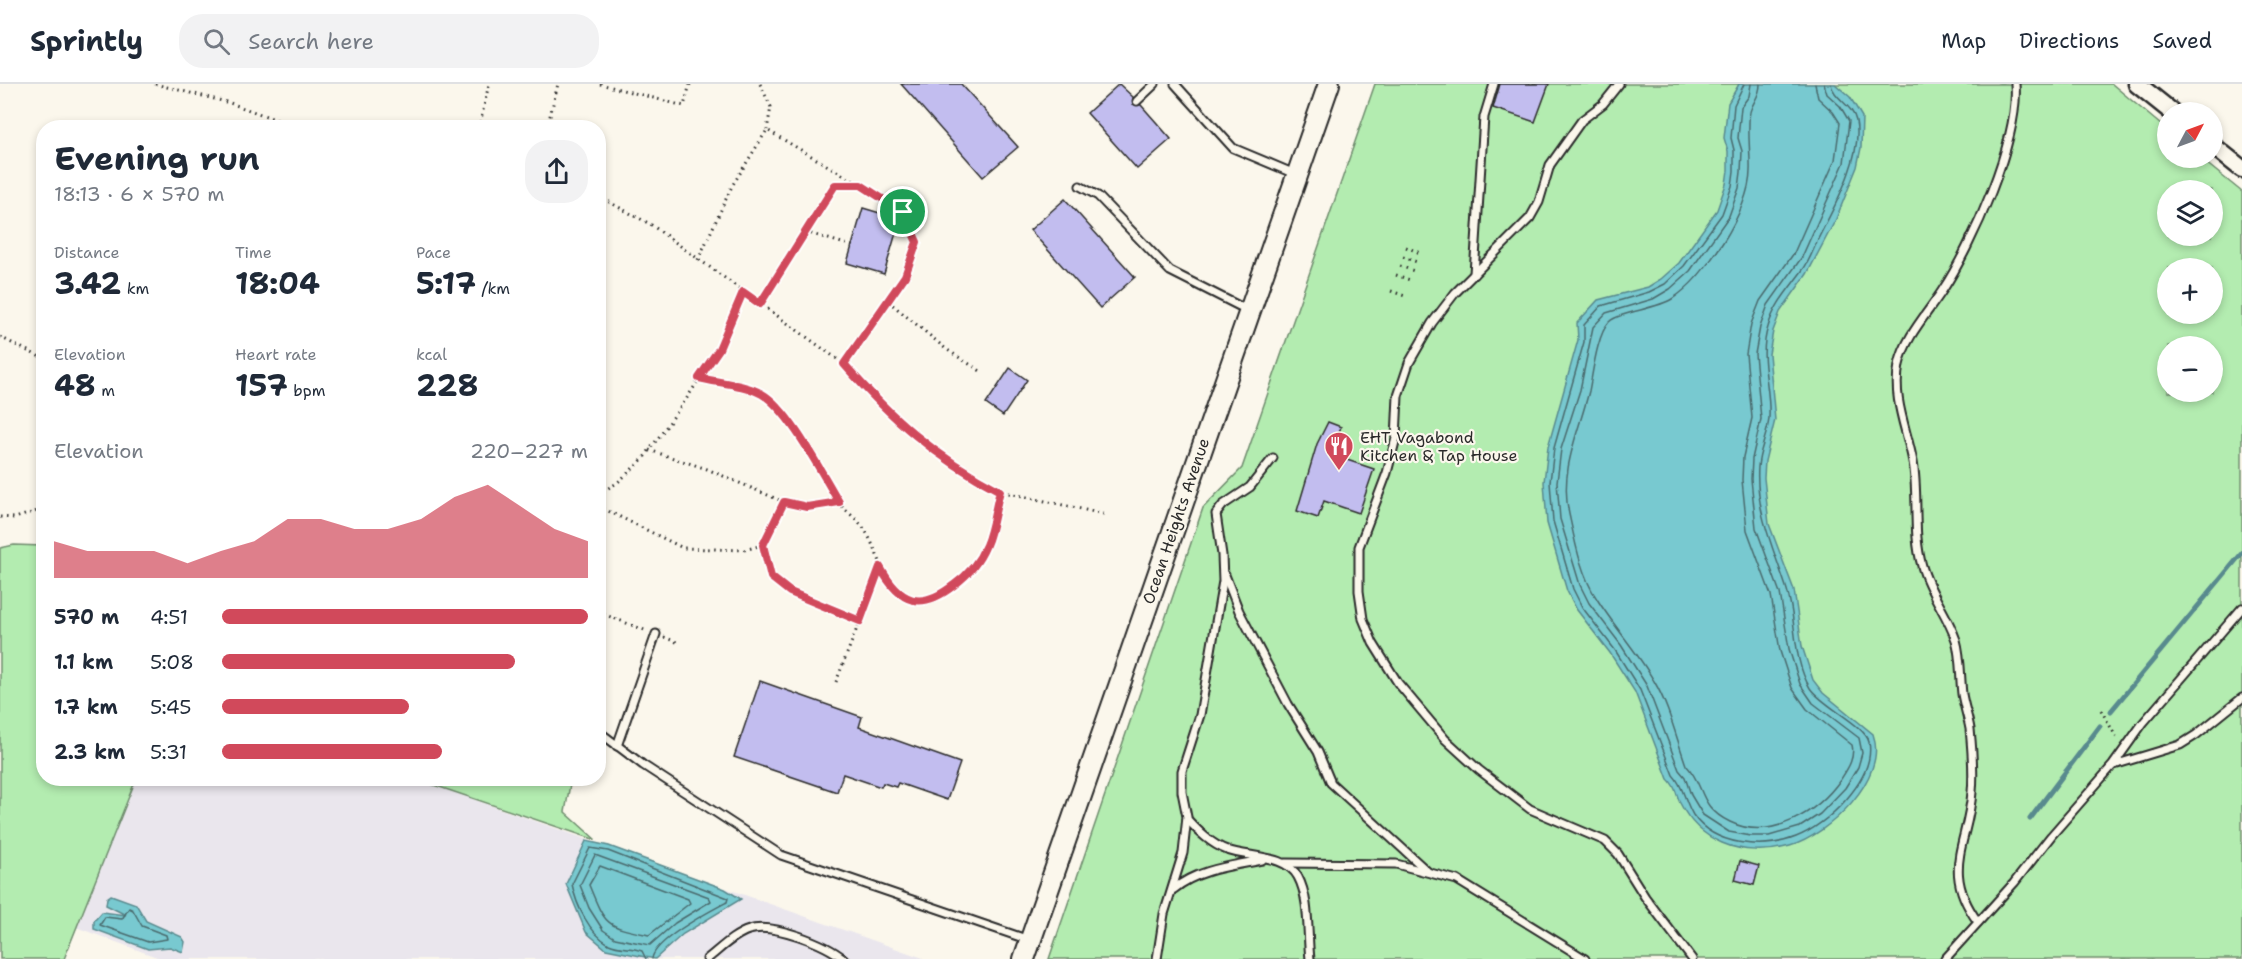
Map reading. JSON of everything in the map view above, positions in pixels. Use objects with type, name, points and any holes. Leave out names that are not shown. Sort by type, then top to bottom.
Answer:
[{"type":"main road","name":"Ocean Heights Avenue","points":[[1028,950],[1329,84]]},
{"type":"street","points":[[2137,84],[2160,102]]},
{"type":"street","points":[[2223,154],[2242,169]]},
{"type":"lane","points":[[1137,100],[1155,84]]},
{"type":"lane","points":[[1175,84],[1233,148],[1297,175]]},
{"type":"lane","points":[[1474,274],[1480,146],[1484,117],[1494,84]]},
{"type":"lane","points":[[1620,84],[1603,104],[1582,120],[1550,165],[1539,202],[1530,218],[1455,293],[1432,323],[1402,380],[1398,396],[1396,438],[1387,473],[1359,547],[1359,591],[1366,628],[1398,683],[1445,739],[1479,770],[1530,809],[1605,841],[1618,854],[1645,897],[1692,959]]},
{"type":"lane","points":[[1978,922],[1968,906],[1957,866],[1970,805],[1972,777],[1970,730],[1963,696],[1960,662],[1955,639],[1926,577],[1920,557],[1913,463],[1898,405],[1896,378],[1907,344],[1964,254],[1987,205],[2011,122],[2015,84]]},
{"type":"lane","points":[[1080,186],[1098,196],[1170,271],[1250,311]]},
{"type":"lane","points":[[1273,458],[1250,487],[1223,505],[1216,514],[1223,570],[1247,628],[1318,752],[1334,788],[1427,871]]},
{"type":"lane","points":[[1157,959],[1164,914],[1180,869],[1187,819],[1182,792],[1182,771],[1200,715],[1223,570]]},
{"type":"lane","points":[[1945,959],[2113,765],[2123,749],[2242,608]]},
{"type":"lane","points":[[617,746],[657,634]]},
{"type":"lane","points":[[2113,765],[2180,745],[2242,698]]},
{"type":"lane","points":[[606,737],[642,765],[781,855],[1028,950]]},
{"type":"lane","points":[[1187,819],[1218,846],[1234,852],[1285,863],[1396,864],[1427,871],[1468,885],[1585,959]]},
{"type":"lane","points":[[1172,890],[1183,881],[1202,873],[1268,859]]},
{"type":"lane","points":[[1285,863],[1292,868],[1301,883],[1310,959]]},
{"type":"lane","points":[[706,959],[740,934],[758,928],[800,937],[828,948],[844,959]]},
{"type":"path","points":[[155,84],[210,97],[276,120]]},
{"type":"path","points":[[481,120],[489,84]]},
{"type":"path","points":[[549,120],[558,84]]},
{"type":"path","points":[[600,84],[684,106],[690,84]]},
{"type":"path","points":[[698,260],[732,186],[767,130],[771,107],[760,84]]},
{"type":"path","points":[[767,130],[903,212],[917,242],[905,276],[844,364]]},
{"type":"path","points":[[760,304],[835,185],[861,185]]},
{"type":"path","points":[[606,200],[650,224],[844,364],[880,404],[923,444],[1000,491],[1108,514]]},
{"type":"path","points":[[805,232],[852,246]]},
{"type":"path","points":[[1406,247],[1420,253]]},
{"type":"path","points":[[1402,257],[1417,262]]},
{"type":"path","points":[[1400,266],[1414,271]]},
{"type":"path","points":[[1396,275],[1410,280]]},
{"type":"path","points":[[1391,291],[1405,296]]},
{"type":"path","points":[[606,488],[632,470],[649,450],[719,349],[743,292]]},
{"type":"path","points":[[888,301],[946,349],[982,372]]},
{"type":"path","points":[[0,337],[36,355]]},
{"type":"path","points":[[699,378],[752,390],[776,404],[839,502],[866,532],[880,567],[895,590],[908,599],[928,601],[937,598],[972,570],[986,545],[1000,491]]},
{"type":"path","points":[[649,450],[707,468],[784,502],[807,507],[839,502]]},
{"type":"path","points":[[784,502],[763,545],[768,570],[779,586],[860,621]]},
{"type":"path","points":[[606,510],[682,548],[744,550],[763,545]]},
{"type":"path","points":[[0,517],[15,518],[36,511]]},
{"type":"path","points":[[836,682],[880,567]]},
{"type":"path","points":[[606,615],[679,643]]},
{"type":"path","points":[[2101,710],[2123,749]]},
{"type":"shaded area","points":[[124,786],[436,786],[923,958],[162,959],[73,926]]},
{"type":"green space","points":[[1375,84],[2112,84],[2157,122],[2157,168],[2212,168],[2242,192],[2242,959],[1049,959],[1203,508],[1242,468]]},
{"type":"green space","points":[[14,545],[36,546],[36,786],[133,786],[64,959],[0,959],[0,548]]},
{"type":"green space","points":[[437,786],[570,786],[565,812],[596,840]]},
{"type":"water","points":[[1739,84],[1835,84],[1850,97],[1862,117],[1861,148],[1857,167],[1836,219],[1807,274],[1780,312],[1773,331],[1769,354],[1775,420],[1765,461],[1764,478],[1769,524],[1794,590],[1802,646],[1813,680],[1823,693],[1873,734],[1876,751],[1872,769],[1864,786],[1837,817],[1805,840],[1790,846],[1764,850],[1738,848],[1715,840],[1697,827],[1684,810],[1668,779],[1635,692],[1610,653],[1577,610],[1567,591],[1547,523],[1544,482],[1548,447],[1578,340],[1577,323],[1598,300],[1648,287],[1661,279],[1679,263],[1717,210],[1728,170],[1728,151],[1724,138],[1728,103]]},
{"type":"water","points":[[586,841],[609,846],[725,889],[741,899],[683,934],[655,959],[606,949],[586,932],[566,884]]},
{"type":"water","points":[[111,895],[136,904],[146,921],[182,937],[185,942],[183,952],[170,947],[148,949],[94,929],[94,921],[102,912],[126,915],[106,905],[107,898]]},
{"type":"building","points":[[901,84],[961,84],[1018,147],[983,177]]},
{"type":"building","points":[[1119,84],[1133,97],[1133,104],[1141,105],[1171,139],[1137,169],[1087,113]]},
{"type":"building","points":[[1500,84],[1549,84],[1535,122],[1493,108]]},
{"type":"building","points":[[1065,199],[1135,277],[1100,308],[1030,230]]},
{"type":"building","points":[[863,208],[900,219],[884,274],[847,263]]},
{"type":"building","points":[[1010,368],[1027,380],[1003,416],[986,404]]},
{"type":"building","name":"EHT Vagabond Kitchen & Tap House","points":[[1328,422],[1341,427],[1337,437],[1345,440],[1340,453],[1349,456],[1347,460],[1374,469],[1359,513],[1324,501],[1318,518],[1297,511],[1317,444]]},
{"type":"building","points":[[760,681],[862,717],[859,727],[960,763],[947,800],[898,783],[896,787],[883,783],[881,787],[843,774],[837,792],[734,757]]},
{"type":"building","points":[[1740,861],[1759,866],[1754,885],[1735,880]]},
{"type":"waterway","points":[[2111,711],[2242,553]]},
{"type":"waterway","points":[[2030,819],[2100,726]]},
{"type":"place","name":"EHT Vagabond Kitchen & Tap House","points":[[1339,472]]},
{"type":"route","points":[[835,185],[861,185],[903,212],[917,242],[905,276],[844,364],[880,404],[923,444],[975,478],[1000,491],[986,545],[972,570],[963,579],[937,598],[919,601],[908,599],[895,590],[880,567],[860,621],[779,586],[768,570],[763,545],[784,502],[814,507],[839,502],[781,410],[768,398],[752,390],[699,378],[719,349],[743,292],[760,304],[835,185]]}]
